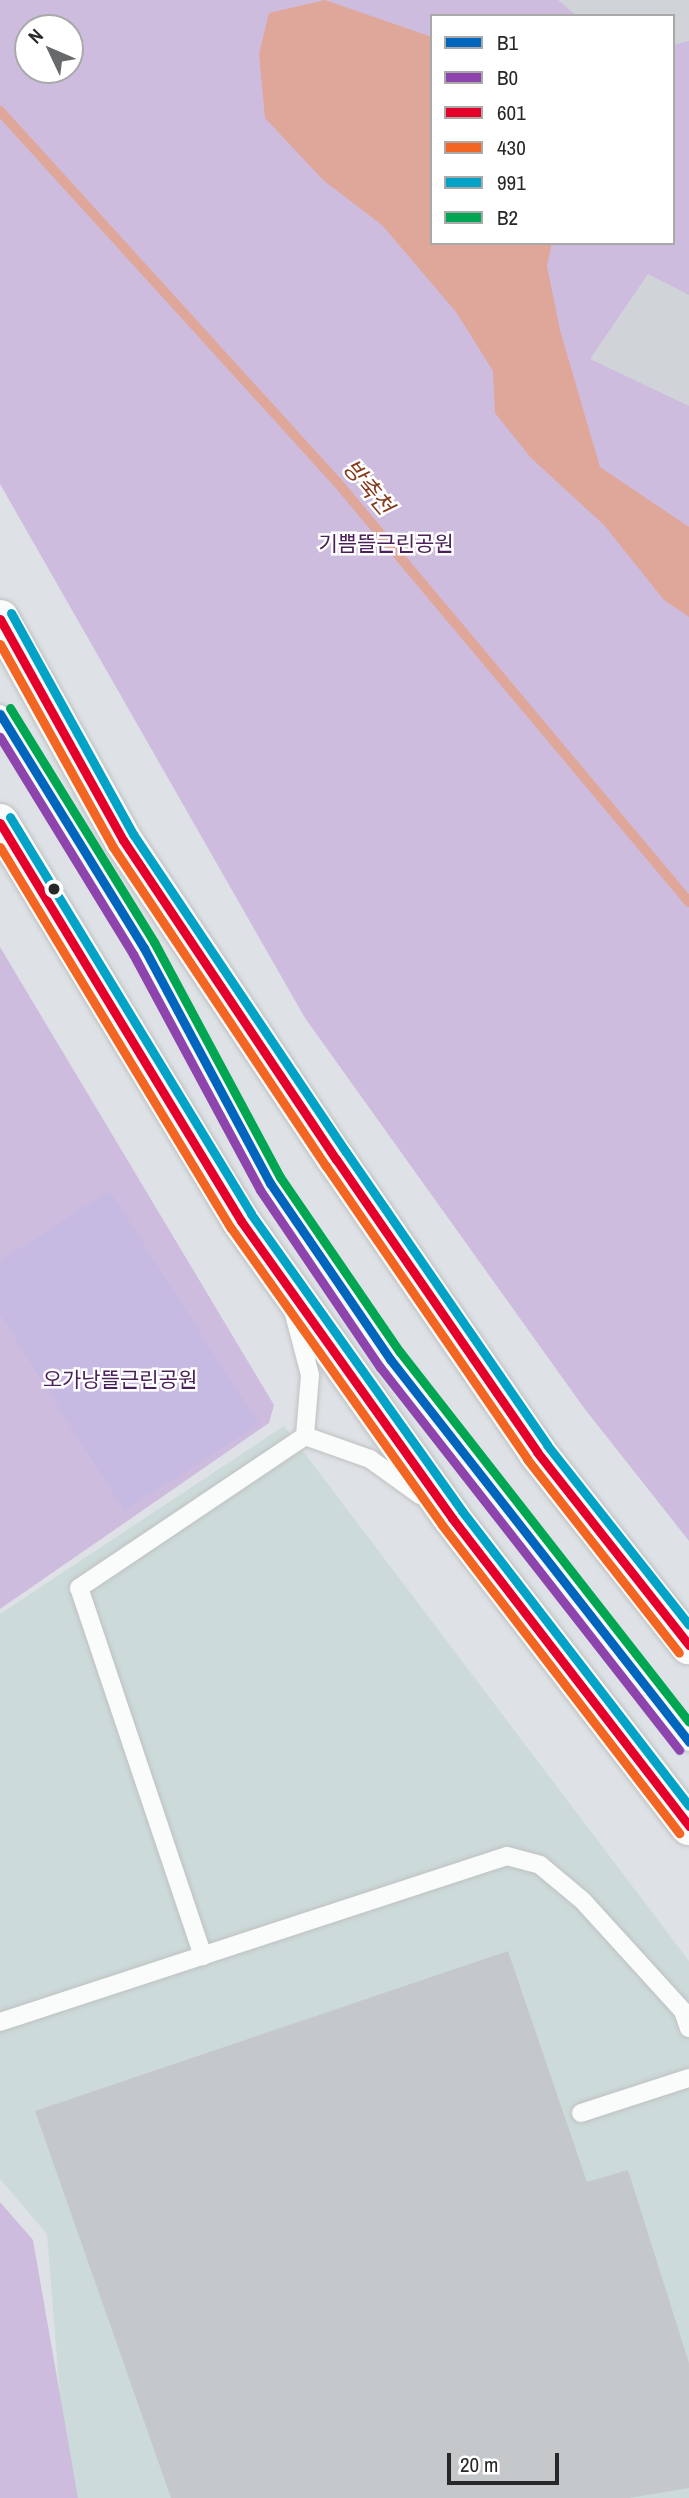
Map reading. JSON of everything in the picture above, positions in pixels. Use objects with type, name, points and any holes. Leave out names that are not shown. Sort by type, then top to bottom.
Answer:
[{"type":"street","points":[[0,619],[123,840],[336,1160],[537,1452],[689,1645]]},
{"type":"street","points":[[0,823],[241,1221],[452,1518],[689,1826]]},
{"type":"lane","points":[[0,714],[144,947],[270,1183],[390,1359],[689,1742]]},
{"type":"lane","points":[[286,1284],[310,1375],[304,1436]]},
{"type":"lane","points":[[304,1436],[370,1459],[452,1518]]},
{"type":"lane","points":[[203,1956],[79,1588],[304,1436]]},
{"type":"lane","points":[[0,2022],[507,1856],[540,1865],[583,1901],[683,2011],[689,2028]]},
{"type":"lane","points":[[580,2113],[689,2078]]},
{"type":"shaded area","points":[[325,0],[430,36],[430,245],[552,245],[547,266],[560,330],[600,467],[689,527],[689,617],[664,600],[604,525],[531,458],[495,413],[493,371],[456,312],[382,225],[324,181],[265,118],[259,54],[269,13]]},
{"type":"shaded area","points":[[558,0],[689,0],[689,41],[675,44],[675,14],[575,14]]},
{"type":"shaded area","points":[[648,274],[689,295],[689,406],[590,359]]},
{"type":"shaded area","points":[[284,1426],[689,1961],[689,2498],[68,2498],[47,2234],[0,2179],[0,1614]]},
{"type":"green space","name":"기쁨뜰근린공원","points":[[0,0],[689,0],[689,1541],[584,1408],[305,1018],[0,484]]},
{"type":"green space","name":"오가낭뜰근린공원","points":[[0,947],[274,1405],[269,1423],[0,1609]]},
{"type":"green space","points":[[110,1191],[259,1424],[124,1511],[0,1315],[0,1261]]},
{"type":"green space","points":[[0,2202],[33,2240],[78,2498],[0,2498]]},
{"type":"building","points":[[508,1951],[587,2182],[628,2170],[689,2363],[689,2488],[629,2498],[171,2498],[35,2111]]},
{"type":"waterway","name":"방축천","points":[[0,111],[337,482],[689,902]]},
{"type":"transit line","name":"991","points":[[11,613],[133,834],[346,1152],[547,1445],[689,1625]]},
{"type":"transit line","name":"601","points":[[0,619],[123,840],[336,1159],[537,1452],[689,1645]]},
{"type":"transit line","name":"430","points":[[0,644],[113,847],[326,1166],[527,1459],[679,1653]]},
{"type":"transit line","name":"B2","points":[[10,708],[154,942],[280,1177],[400,1352],[689,1722]]},
{"type":"transit line","name":"B1","points":[[0,714],[144,948],[270,1183],[390,1359],[689,1742]]},
{"type":"transit line","name":"B0","points":[[0,737],[133,954],[260,1190],[380,1367],[679,1750]]},
{"type":"transit line","name":"991","points":[[10,817],[251,1214],[462,1511],[689,1806]]},
{"type":"transit line","name":"601","points":[[0,823],[241,1221],[452,1518],[689,1826]]},
{"type":"transit line","name":"430","points":[[0,847],[231,1228],[442,1525],[679,1833]]}]
